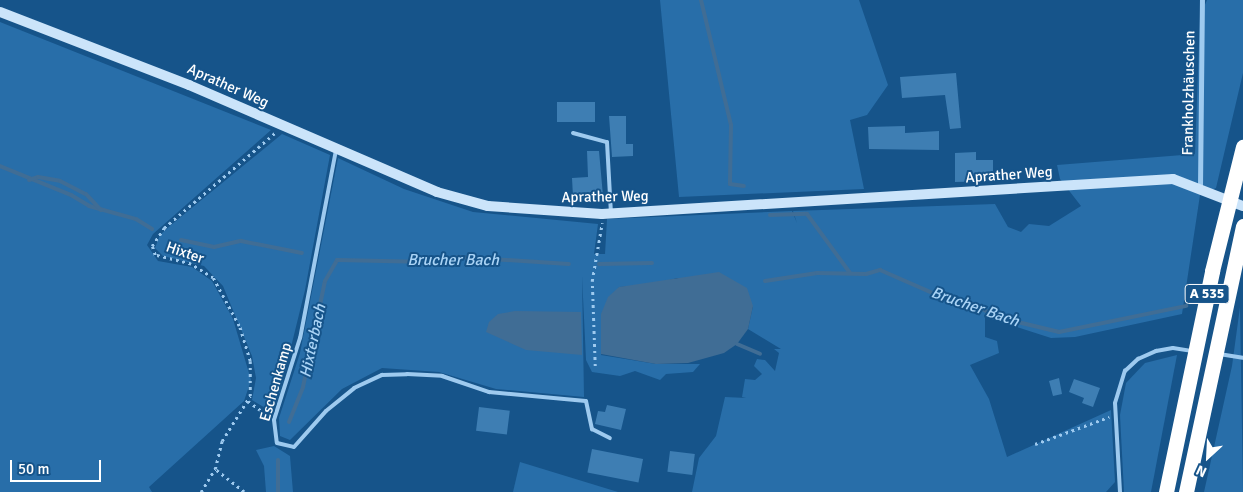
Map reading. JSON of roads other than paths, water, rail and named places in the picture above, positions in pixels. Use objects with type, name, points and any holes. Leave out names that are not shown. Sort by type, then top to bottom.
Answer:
[{"type":"highway","name":"A 535","points":[[1166,492],[1175,442],[1243,147]]},
{"type":"highway","name":"A 535","points":[[1186,492],[1194,446],[1243,226]]},
{"type":"street","name":"Frankholzhäuschen","points":[[1200,187],[1202,0]]},
{"type":"street","name":"Aprather Weg","points":[[0,12],[189,84],[282,127],[437,192],[488,206],[607,213],[1173,179],[1200,187],[1243,206]]},
{"type":"lane","points":[[573,133],[607,142],[607,213]]},
{"type":"lane","name":"Eschenkamp","points":[[336,150],[298,345],[274,420],[277,442],[294,447],[326,411],[354,388],[382,375],[407,374],[442,376],[489,392],[586,401],[592,429],[610,438]]},
{"type":"lane","points":[[1120,492],[1115,416],[1118,385],[1133,362],[1173,348],[1200,352]]},
{"type":"lane","points":[[1209,353],[1243,358]]},
{"type":"waterway","points":[[701,0],[731,125],[730,184],[744,186]]},
{"type":"waterway","name":"Brucher Bach","points":[[0,166],[71,195],[89,206],[136,219],[152,229]]},
{"type":"waterway","name":"Brucher Bach","points":[[29,180],[38,177],[60,181],[86,194],[101,210]]},
{"type":"waterway","points":[[770,215],[807,214],[850,273]]},
{"type":"waterway","name":"Brucher Bach","points":[[181,240],[214,247],[241,241],[302,253]]},
{"type":"waterway","name":"Brucher Bach","points":[[289,422],[303,387],[325,281],[337,260],[429,262],[459,257],[569,264]]},
{"type":"waterway","name":"Brucher Bach","points":[[599,264],[652,263]]},
{"type":"waterway","name":"Brucher Bach","points":[[765,281],[817,273],[866,274],[880,270],[960,305],[973,304],[997,317],[1059,332],[1186,306]]},
{"type":"waterway","points":[[737,344],[760,354]]},
{"type":"waterway","name":"Hixterbach","points":[[278,460],[278,492]]}]
